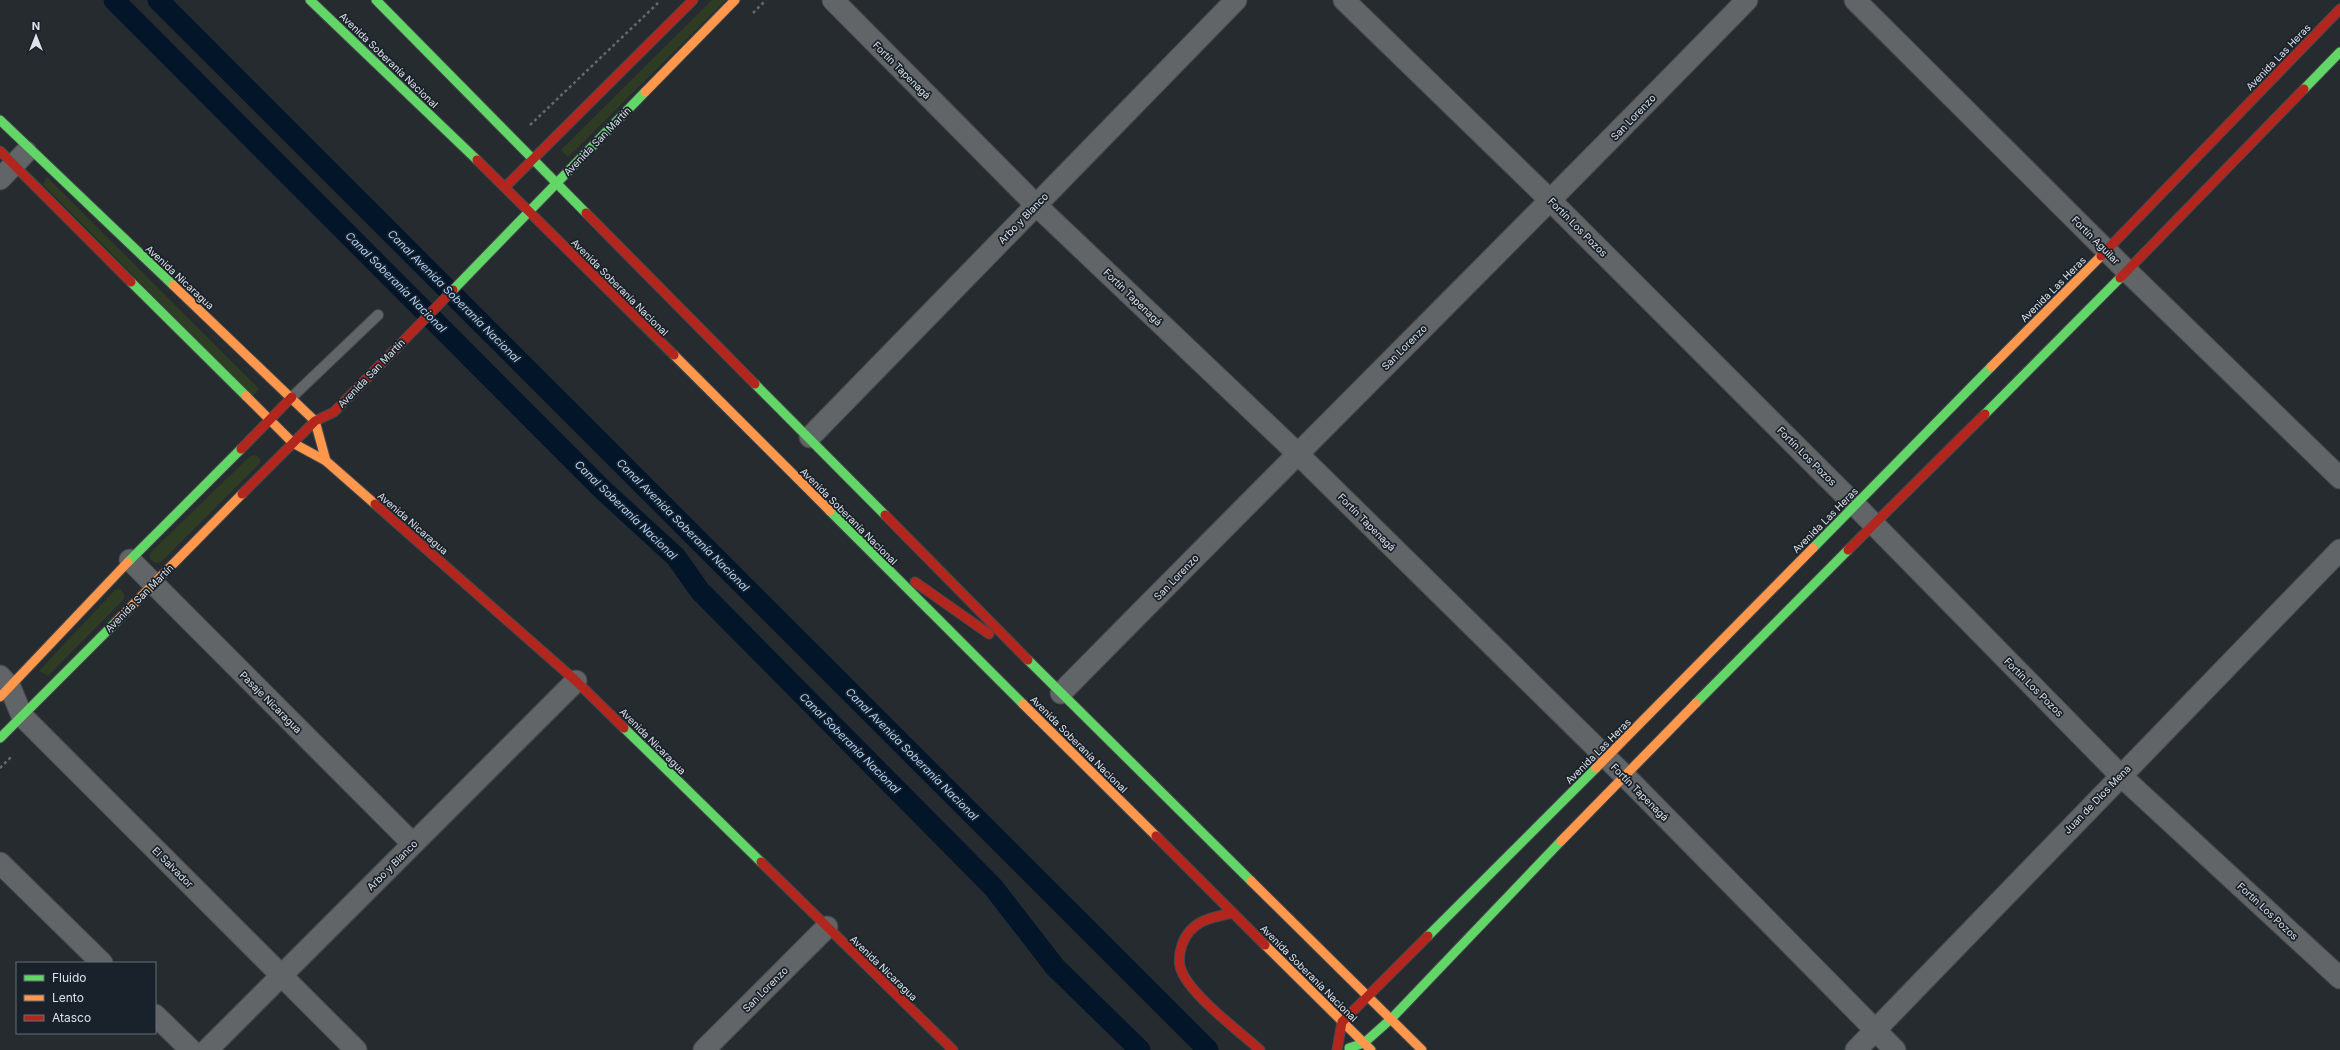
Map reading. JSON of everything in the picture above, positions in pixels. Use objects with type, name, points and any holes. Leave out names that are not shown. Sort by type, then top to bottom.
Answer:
[{"type":"main road","name":"Avenida Soberanía Nacional","points":[[310,0],[505,187],[1371,1050]]},
{"type":"main road","points":[[376,0],[810,437],[1034,666],[1422,1050]]},
{"type":"main road","points":[[505,187],[533,157],[693,0]]},
{"type":"main road","name":"Avenida San Martín","points":[[0,738],[315,421],[334,412],[735,0]]},
{"type":"main road","name":"Avenida Las Heras","points":[[1342,1022],[1606,758],[2107,250],[2340,9]]},
{"type":"main road","points":[[1341,1050],[1364,1043],[1391,1019],[1624,774],[1872,524],[2127,271],[2340,52]]},
{"type":"main road","name":"Avenida Nicaragua","points":[[0,120],[292,397],[315,421],[326,461]]},
{"type":"main road","name":"Avenida Nicaragua","points":[[5,165],[294,443],[310,454],[326,461],[576,681],[953,1050]]},
{"type":"main road","points":[[3,687],[292,397]]},
{"type":"main road","points":[[865,547],[1034,666]]},
{"type":"main road","points":[[1233,913],[1204,920],[1188,932],[1179,952],[1182,972],[1195,989],[1260,1050]]},
{"type":"main road","points":[[1337,1050],[1342,1022]]},
{"type":"street","name":"Fortín Tapenagá","points":[[833,0],[1036,205],[1297,453],[1624,774],[1895,1050]]},
{"type":"street","name":"Arbo y Blanco","points":[[810,437],[1236,0]]},
{"type":"street","name":"Fortín Los Pozos","points":[[1344,0],[1551,201],[1855,505],[2120,775],[2340,978]]},
{"type":"street","name":"San Lorenzo","points":[[1061,693],[1297,453],[1551,201],[1747,0]]},
{"type":"street","name":"Fortín Aguilar","points":[[1855,0],[2127,271],[2340,478]]},
{"type":"street","points":[[5,165],[29,149]]},
{"type":"street","name":"Juan de Dios Mena","points":[[1856,1050],[2120,775],[2340,550]]},
{"type":"street","name":"Pasaje Nicaragua","points":[[130,560],[152,584],[413,844]]},
{"type":"street","name":"Arbo y Blanco","points":[[207,1050],[576,681]]},
{"type":"street","name":"El Salvador","points":[[3,687],[22,716],[356,1050]]},
{"type":"street","points":[[0,863],[101,962]]},
{"type":"street","name":"San Lorenzo","points":[[704,1050],[827,928]]},
{"type":"street","points":[[156,1016],[191,1050]]},
{"type":"lane","points":[[292,397],[378,315]]},
{"type":"path","points":[[515,139],[661,0]]},
{"type":"green space","points":[[712,0],[726,0],[568,157],[561,150]]},
{"type":"green space","points":[[47,177],[259,389],[253,396],[43,184]]},
{"type":"green space","points":[[256,455],[260,458],[260,463],[161,562],[156,563],[150,559],[150,553],[250,456]]},
{"type":"green space","points":[[120,589],[124,594],[124,599],[48,676],[39,671],[115,590]]},
{"type":"waterway","name":"Canal Soberanía Nacional","points":[[114,0],[604,491],[676,557],[700,591],[993,887],[1055,967],[1140,1050]]},
{"type":"waterway","name":"Canal Avenida Soberanía Nacional","points":[[158,0],[1208,1050]]},
{"type":"traffic: fast","points":[[310,0],[477,160]]},
{"type":"traffic: fast","points":[[376,0],[586,213]]},
{"type":"traffic: fast","points":[[2304,89],[2340,52]]},
{"type":"traffic: fast","points":[[453,290],[645,92]]},
{"type":"traffic: fast","points":[[0,120],[173,285]]},
{"type":"traffic: fast","points":[[1985,414],[2120,278]]},
{"type":"traffic: fast","points":[[131,282],[246,396]]},
{"type":"traffic: fast","points":[[1813,548],[1991,367]]},
{"type":"traffic: fast","points":[[755,384],[885,515]]},
{"type":"traffic: fast","points":[[128,562],[241,449]]},
{"type":"traffic: fast","points":[[830,511],[1023,704]]},
{"type":"traffic: fast","points":[[1696,703],[1848,550]]},
{"type":"traffic: fast","points":[[0,738],[117,621]]},
{"type":"traffic: fast","points":[[1028,660],[1251,881]]},
{"type":"traffic: fast","points":[[624,728],[761,862]]},
{"type":"traffic: fast","points":[[1428,936],[1596,768]]},
{"type":"traffic: fast","points":[[1349,1048],[1364,1043],[1391,1019],[1561,841]]},
{"type":"traffic: slow","points":[[645,92],[735,0]]},
{"type":"traffic: slow","points":[[1991,367],[2101,256]]},
{"type":"traffic: slow","points":[[173,285],[315,421],[326,461]]},
{"type":"traffic: slow","points":[[674,355],[830,511]]},
{"type":"traffic: slow","points":[[246,396],[293,443],[326,461],[375,504]]},
{"type":"traffic: slow","points":[[117,621],[242,494]]},
{"type":"traffic: slow","points":[[1596,768],[1813,548]]},
{"type":"traffic: slow","points":[[0,697],[128,562]]},
{"type":"traffic: slow","points":[[1561,841],[1696,703]]},
{"type":"traffic: slow","points":[[1023,704],[1156,836]]},
{"type":"traffic: slow","points":[[1251,881],[1422,1050]]},
{"type":"traffic: slow","points":[[1265,945],[1371,1050]]},
{"type":"traffic: jam","points":[[505,187],[693,0]]},
{"type":"traffic: jam","points":[[2101,256],[2340,9]]},
{"type":"traffic: jam","points":[[2120,278],[2304,89]]},
{"type":"traffic: jam","points":[[0,151],[131,282]]},
{"type":"traffic: jam","points":[[477,160],[674,355]]},
{"type":"traffic: jam","points":[[586,213],[755,384]]},
{"type":"traffic: jam","points":[[242,494],[315,421],[334,412],[453,290]]},
{"type":"traffic: jam","points":[[241,449],[292,397]]},
{"type":"traffic: jam","points":[[1848,550],[1985,414]]},
{"type":"traffic: jam","points":[[375,504],[576,681],[624,728]]},
{"type":"traffic: jam","points":[[885,515],[1028,660]]},
{"type":"traffic: jam","points":[[915,582],[989,634]]},
{"type":"traffic: jam","points":[[1156,836],[1265,945]]},
{"type":"traffic: jam","points":[[761,862],[953,1050]]},
{"type":"traffic: jam","points":[[1233,913],[1209,919],[1196,925],[1190,930],[1181,948],[1179,959],[1180,966],[1188,982],[1206,1003],[1260,1050]]},
{"type":"traffic: jam","points":[[1337,1050],[1342,1022],[1428,936]]}]
